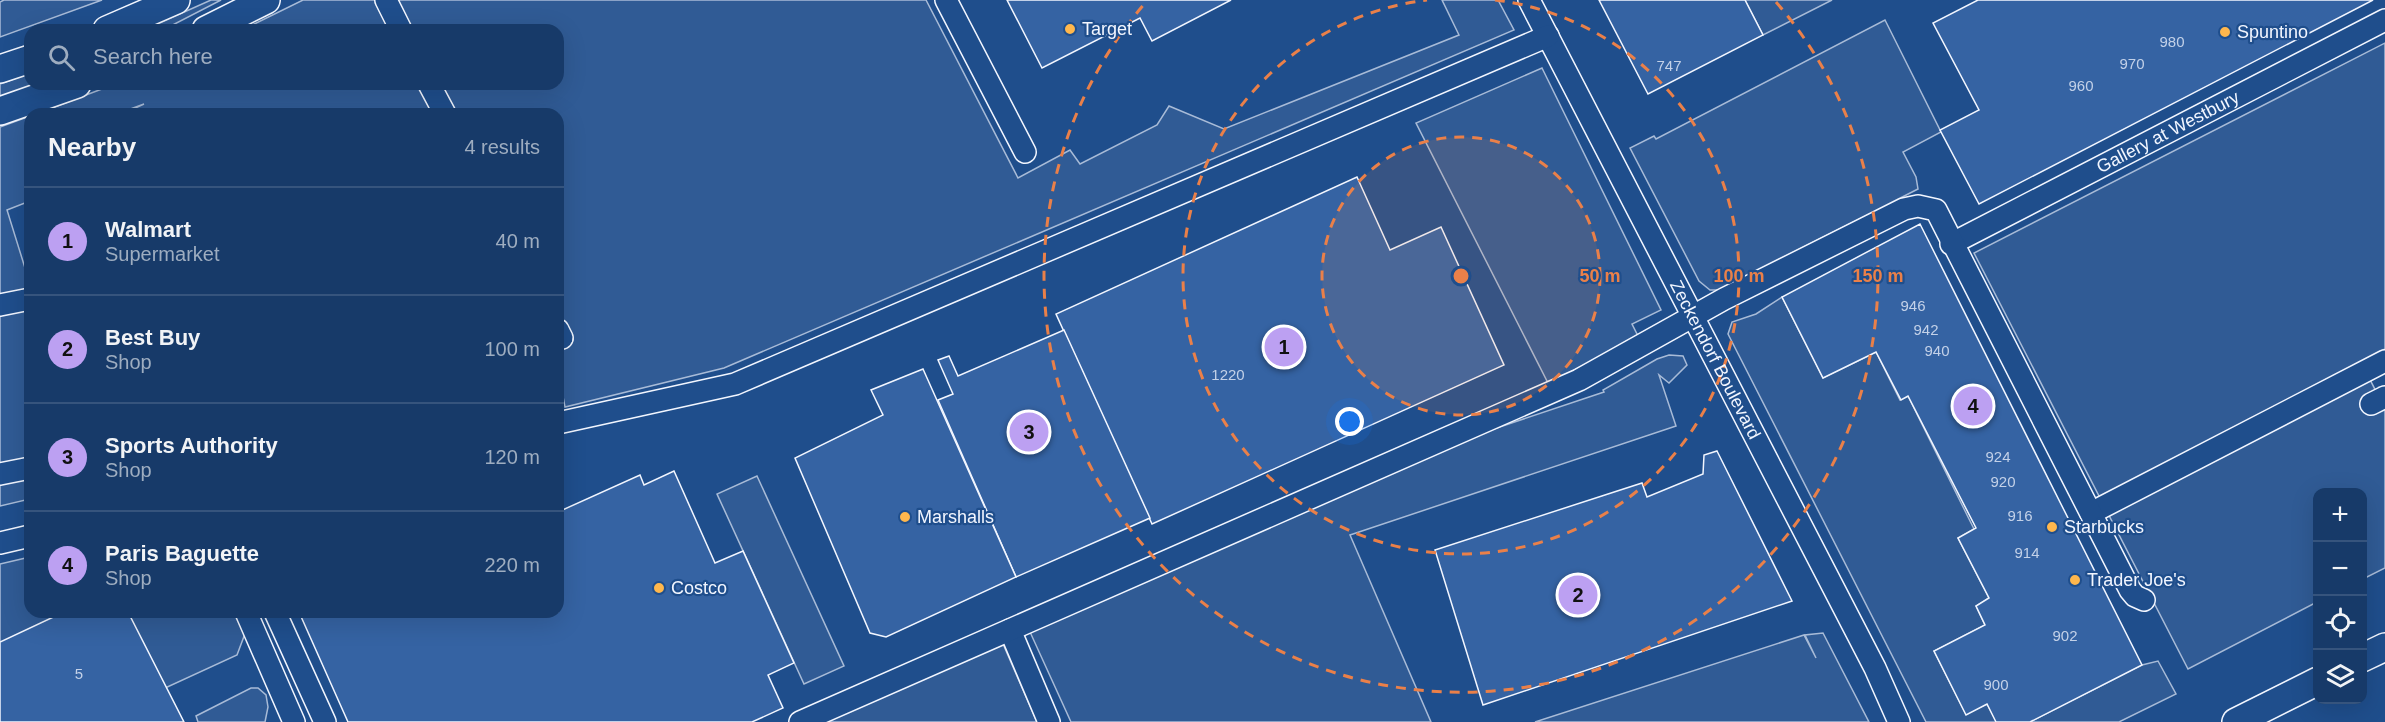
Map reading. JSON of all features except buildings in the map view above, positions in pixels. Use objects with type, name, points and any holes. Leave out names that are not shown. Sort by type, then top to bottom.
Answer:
[{"type":"main road","points":[[121,24],[176,0]]},
{"type":"main road","points":[[218,24],[266,0]]},
{"type":"main road","points":[[0,69],[24,61]]},
{"type":"main road","points":[[0,111],[60,90]]},
{"type":"main road","points":[[2367,656],[2385,647]]},
{"type":"main road","points":[[2236,722],[2313,684]]},
{"type":"street","points":[[386,0],[398,24]]},
{"type":"street","points":[[946,0],[1025,152]]},
{"type":"street","name":"Zeckendorf Boulevard","points":[[1529,0],[1875,668],[1899,722]]},
{"type":"street","name":"Gallery at Westbury","points":[[1952,244],[2385,20]]},
{"type":"street","points":[[564,422],[735,384],[1548,36]]},
{"type":"street","points":[[432,90],[442,108]]},
{"type":"street","points":[[800,722],[1579,380],[1694,317],[1911,206],[1923,206],[1936,210],[2130,590],[2135,596],[2145,600]]},
{"type":"street","points":[[0,305],[24,299]]},
{"type":"street","points":[[2091,513],[2385,361]]},
{"type":"street","points":[[0,474],[24,469]]},
{"type":"street","points":[[0,543],[24,537]]},
{"type":"street","points":[[249,618],[294,722]]},
{"type":"street","points":[[278,618],[325,722]]},
{"type":"street","points":[[1010,630],[1049,722]]},
{"type":"shaded area","points":[[4,0],[102,0],[36,24],[24,24],[24,28],[0,37],[0,2]]},
{"type":"shaded area","points":[[211,0],[221,0],[175,24],[157,24]]},
{"type":"shaded area","points":[[303,0],[926,0],[1018,178],[1070,150],[1080,164],[1157,125],[1169,106],[1224,129],[1459,35],[1442,0],[1498,0],[1514,30],[724,368],[565,407],[564,108],[135,108],[144,104],[133,108],[52,108],[99,90],[564,90],[564,24],[254,24]]},
{"type":"shaded area","points":[[1745,0],[1832,0],[1763,35]]},
{"type":"shaded area","points":[[1885,20],[1941,132],[1903,152],[1916,177],[1918,189],[1719,290],[1710,290],[1699,281],[1630,148],[1654,136],[1656,139]]},
{"type":"shaded area","points":[[2385,43],[2385,349],[2361,362],[2385,409],[2385,568],[2367,577],[2367,488],[2313,488],[2313,604],[2188,669],[1974,253]]},
{"type":"shaded area","points":[[1542,68],[1661,310],[1632,324],[1639,338],[1548,383],[1416,123]]},
{"type":"shaded area","points":[[24,75],[24,90],[37,90],[0,102],[0,84]]},
{"type":"shaded area","points":[[24,118],[24,203],[7,210],[24,265],[24,500],[0,506],[0,127]]},
{"type":"shaded area","points":[[1782,297],[1823,378],[1876,352],[1900,400],[1908,396],[1974,529],[1958,538],[1989,598],[1976,606],[1985,625],[1934,651],[1966,714],[1987,704],[1997,722],[1926,722],[1728,334],[1732,322],[1756,314]]},
{"type":"shaded area","points":[[1669,355],[1683,356],[1687,365],[1669,383],[1659,375],[1676,426],[1350,535],[1431,722],[1071,722],[1025,621],[1332,483],[1604,392],[1603,390],[1657,359]]},
{"type":"shaded area","points":[[757,476],[844,666],[804,684],[717,494]]},
{"type":"shaded area","points":[[24,558],[24,618],[56,618],[0,643],[0,564]]},
{"type":"shaded area","points":[[130,618],[240,618],[246,631],[237,655],[163,689]]},
{"type":"shaded area","points":[[997,630],[1037,722],[821,722]]},
{"type":"shaded area","points":[[1823,633],[1869,722],[1535,722],[1804,635],[1816,658],[1805,635]]},
{"type":"shaded area","points":[[2158,661],[2176,694],[2119,722],[2030,722],[2142,665]]},
{"type":"shaded area","points":[[251,688],[258,688],[266,695],[268,707],[265,722],[198,722],[196,716]]},
{"type":"place","name":"Target","points":[[1070,29]]},
{"type":"place","name":"Spuntino","points":[[2225,32]]},
{"type":"place","name":"Walmart","points":[[1284,347]]},
{"type":"place","name":"Paris Baguette","points":[[1973,406]]},
{"type":"place","name":"Sports Authority","points":[[1029,432]]},
{"type":"place","name":"Marshalls","points":[[905,517]]},
{"type":"place","name":"Starbucks","points":[[2052,527]]},
{"type":"place","name":"Trader Joe's","points":[[2075,580]]},
{"type":"place","name":"Costco","points":[[659,588]]},
{"type":"place","name":"Best Buy","points":[[1578,595]]}]
